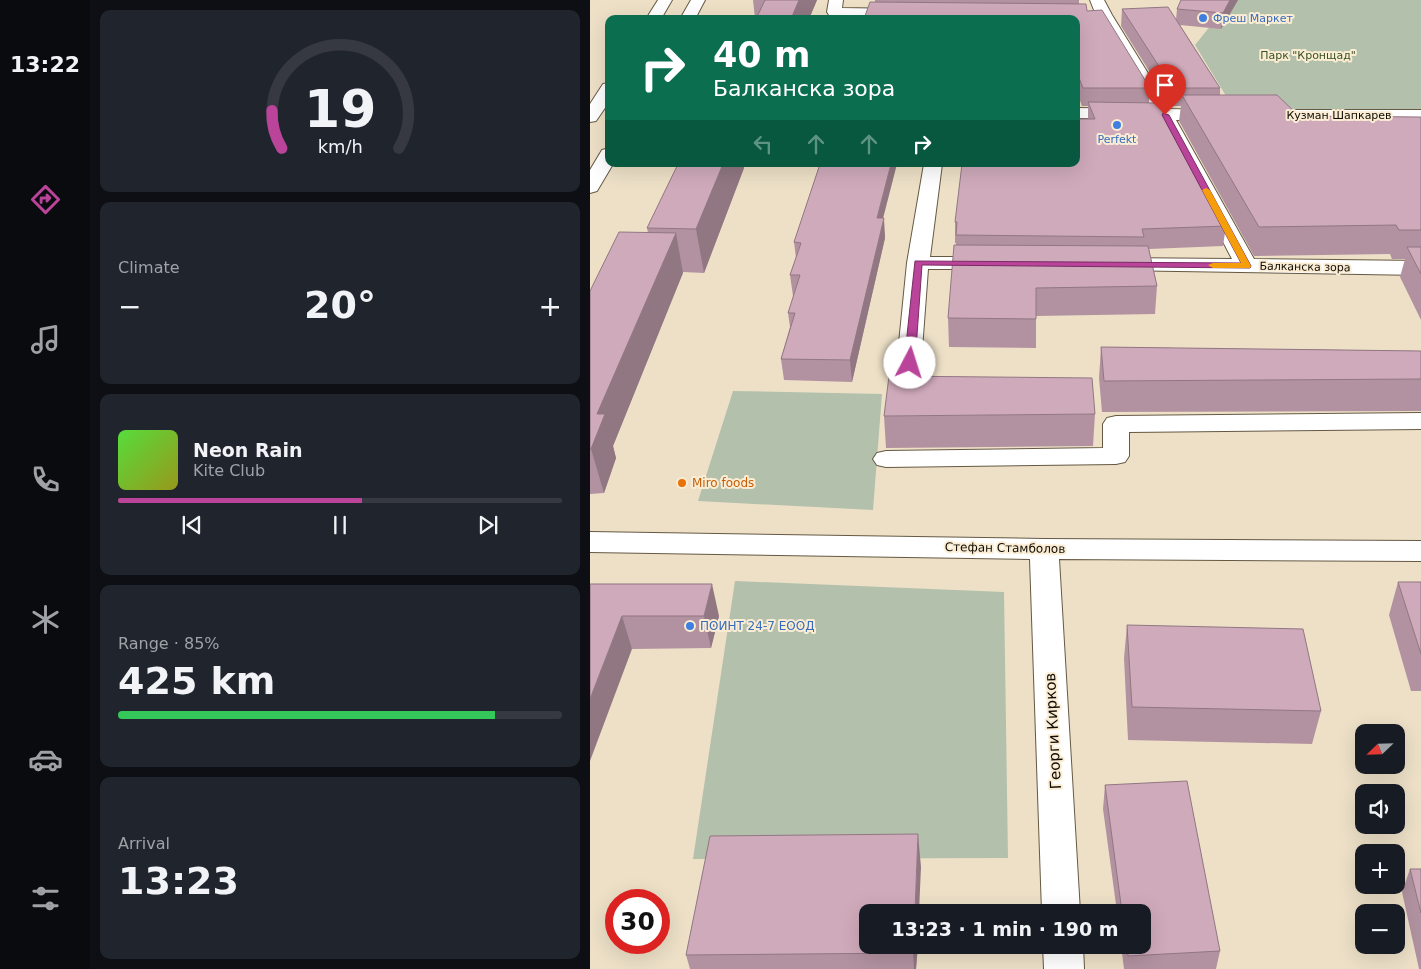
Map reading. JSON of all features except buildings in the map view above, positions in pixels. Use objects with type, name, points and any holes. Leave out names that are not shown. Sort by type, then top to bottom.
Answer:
[{"type":"street","points":[[655,15],[664,0]]},
{"type":"street","points":[[689,15],[698,0]]},
{"type":"street","points":[[835,6],[914,14]]},
{"type":"street","points":[[1086,15],[1101,8],[1165,115],[1247,266]]},
{"type":"street","points":[[590,117],[605,94]]},
{"type":"street","name":"Кузман Шапкарев","points":[[1080,113],[1421,115]]},
{"type":"street","points":[[590,187],[605,161]]},
{"type":"street","points":[[910,363],[918,263],[932,167]]},
{"type":"street","points":[[918,263],[1008,264]]},
{"type":"street","name":"Балканска зора","points":[[1098,264],[1421,268]]},
{"type":"street","points":[[886,458],[1116,456],[1116,424],[1421,421]]},
{"type":"street","name":"Стефан Стамболов","points":[[590,542],[1044,549],[1421,551]]},
{"type":"street","name":"Георги Кирков","points":[[1044,549],[1061,904]]},
{"type":"street","points":[[1063,954],[1064,969]]},
{"type":"green space","name":"Парк \"Кронщад\"","points":[[1231,0],[1421,0],[1421,109],[1234,109],[1195,45]]},
{"type":"green space","points":[[733,391],[882,394],[873,510],[698,501]]},
{"type":"green space","points":[[735,581],[1004,592],[1008,858],[693,859]]},
{"type":"slow traffic","points":[[1206,190],[1247,266],[1213,265]]},
{"type":"place","name":"Фреш Маркет","points":[[1203,18]]},
{"type":"place","name":"Perfekt","points":[[1117,125]]},
{"type":"place","name":"Miro foods","points":[[682,483]]},
{"type":"place","name":"ПОИНТ 24-7 ЕООД","points":[[690,626]]},
{"type":"route","points":[[910,363],[918,263],[1247,266],[1165,115]]}]
